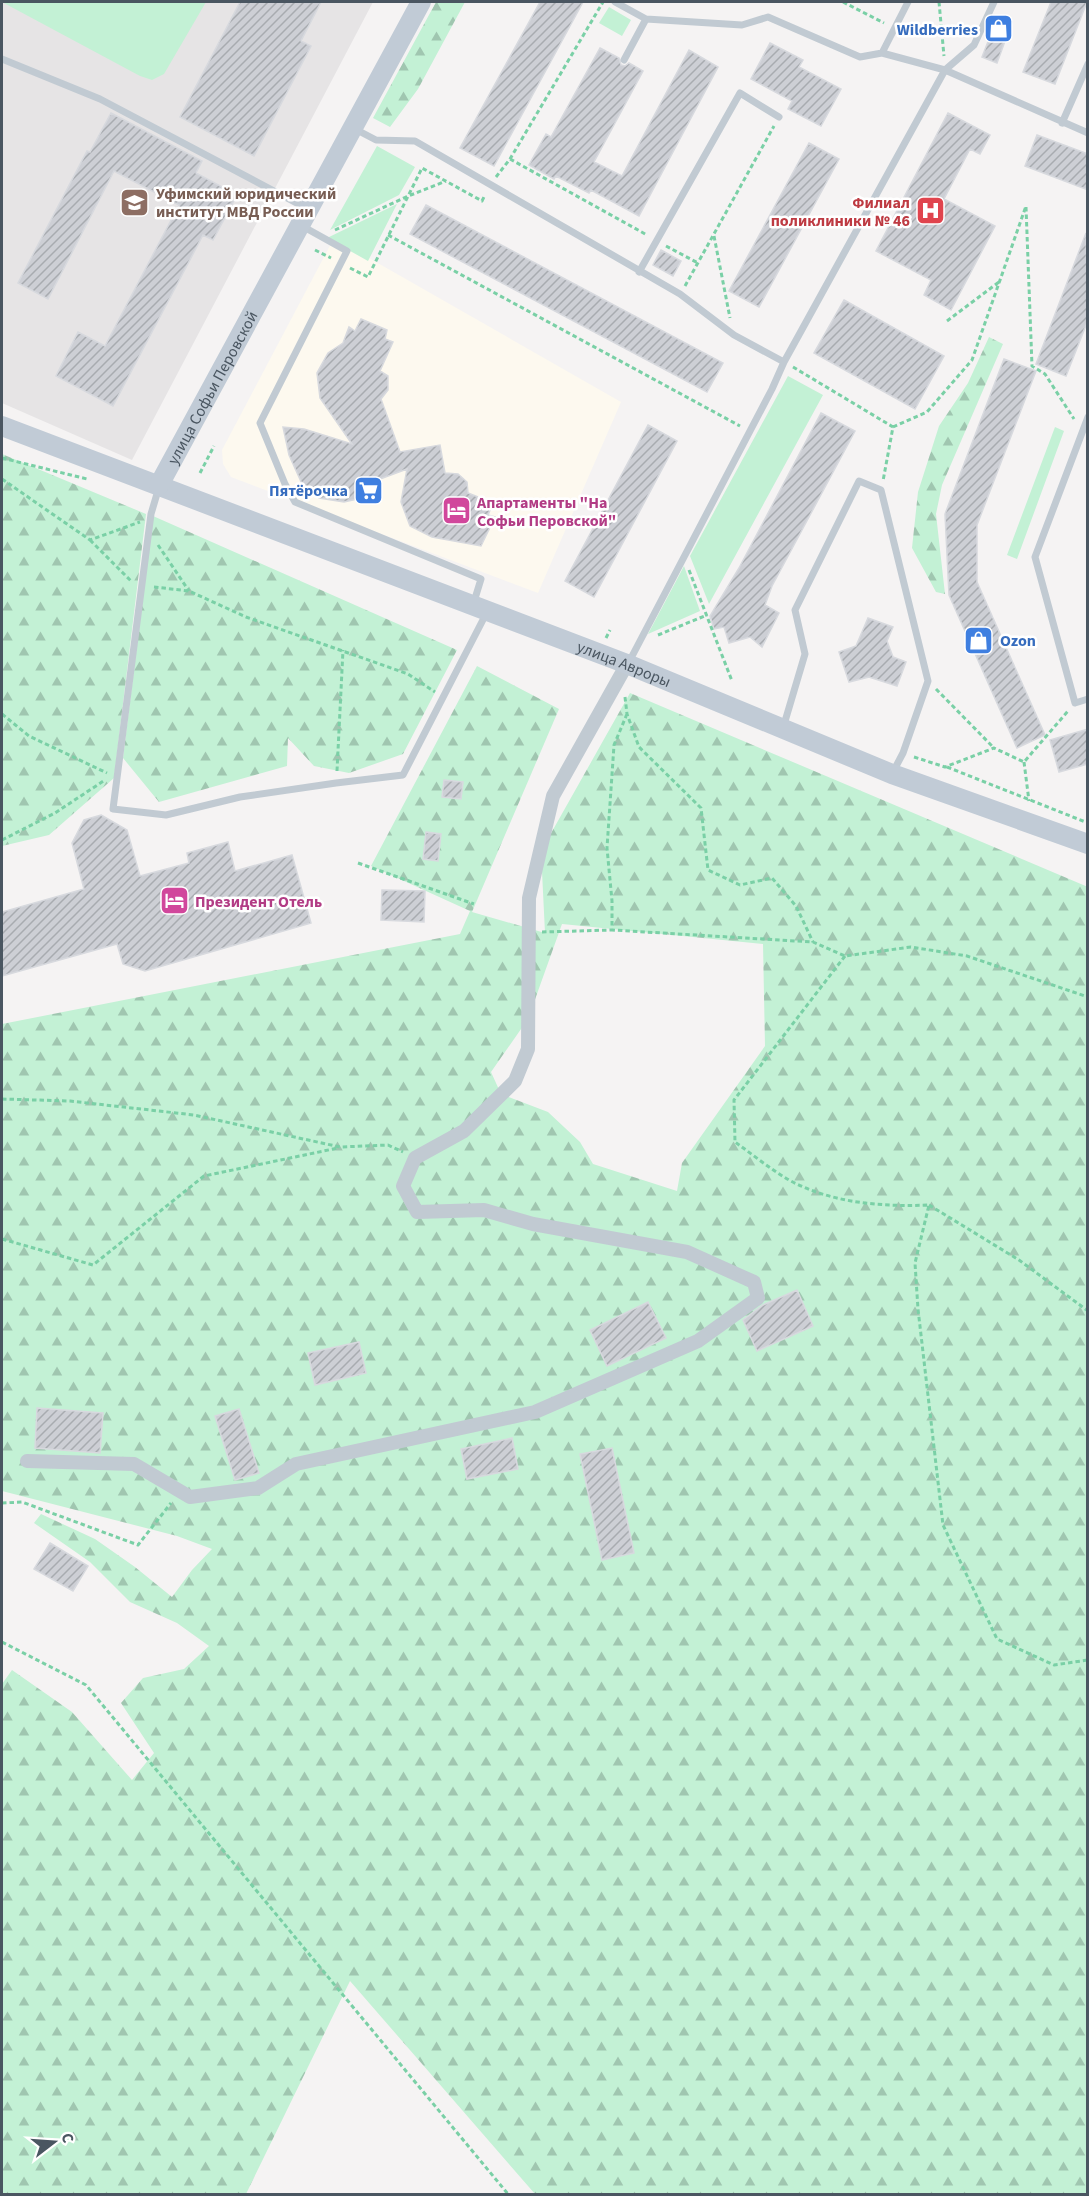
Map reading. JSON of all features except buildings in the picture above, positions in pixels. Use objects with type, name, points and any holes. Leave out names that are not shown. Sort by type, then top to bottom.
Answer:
[{"type":"street","name":"улица Софьи Перовской","points":[[159,485],[421,2]]},
{"type":"street","name":"улица Авроры","points":[[2,426],[627,664],[892,774],[1088,844]]},
{"type":"street","points":[[27,1461],[134,1464],[190,1497],[258,1488],[296,1464],[535,1412],[698,1341],[758,1298],[754,1282],[687,1252],[533,1224],[484,1210],[417,1212],[403,1186],[415,1158],[464,1131],[515,1081],[528,1049],[529,898],[553,796],[627,664]]},
{"type":"lane","points":[[615,2],[646,19],[742,25],[768,17],[860,57],[882,52],[945,70],[1088,133]]},
{"type":"lane","points":[[882,52],[908,2]]},
{"type":"lane","points":[[627,664],[784,362],[945,70],[974,45],[994,2]]},
{"type":"lane","points":[[624,60],[646,19]]},
{"type":"lane","points":[[2,59],[100,99],[304,217],[322,237],[347,250],[260,423],[285,484],[295,502],[482,579],[480,608],[443,698],[403,775],[336,783]]},
{"type":"lane","points":[[1062,123],[1088,64]]},
{"type":"lane","points":[[639,272],[740,93],[779,117]]},
{"type":"lane","points":[[353,128],[376,140],[415,141],[680,294],[734,335],[784,362]]},
{"type":"lane","points":[[1088,417],[1085,433],[1035,558],[1075,703],[1088,699]]},
{"type":"lane","points":[[782,730],[805,654],[795,610],[859,481],[881,490],[928,681],[903,753],[892,774]]},
{"type":"lane","name":"улица Софьи Перовской","points":[[159,485],[151,514],[113,809],[166,815],[240,797],[336,783]]},
{"type":"path","points":[[843,2],[894,29]]},
{"type":"path","points":[[939,2],[945,70]]},
{"type":"path","points":[[680,294],[779,117]]},
{"type":"path","points":[[510,159],[698,263]]},
{"type":"path","points":[[322,237],[406,197],[446,181]]},
{"type":"path","points":[[893,427],[927,412],[972,360],[1026,206],[1032,366],[1045,374],[1085,433]]},
{"type":"path","points":[[714,234],[734,335]]},
{"type":"path","points":[[388,235],[750,431]]},
{"type":"path","points":[[947,321],[1000,282]]},
{"type":"path","points":[[784,362],[893,427]]},
{"type":"path","points":[[881,490],[893,427]]},
{"type":"path","points":[[200,473],[214,446]]},
{"type":"path","points":[[2,458],[89,480]]},
{"type":"path","points":[[2,481],[90,540],[141,522],[151,514]]},
{"type":"path","points":[[140,532],[141,522]]},
{"type":"path","points":[[149,531],[189,591],[246,616],[408,674],[443,698]]},
{"type":"path","points":[[684,557],[732,681]]},
{"type":"path","points":[[134,584],[135,574]]},
{"type":"path","points":[[639,642],[707,615]]},
{"type":"path","points":[[336,783],[343,650]]},
{"type":"path","points":[[928,681],[994,748],[1024,762]]},
{"type":"path","points":[[1029,801],[1024,762],[1075,703]]},
{"type":"path","points":[[2,714],[29,736],[111,775],[55,813],[2,840]]},
{"type":"path","points":[[612,930],[612,901],[606,848],[614,745],[627,714],[639,747],[701,808],[708,870],[740,885],[772,878],[796,906],[813,942]]},
{"type":"path","points":[[945,767],[994,748]]},
{"type":"path","points":[[903,753],[1088,823]]},
{"type":"path","points":[[358,863],[474,904]]},
{"type":"path","points":[[529,934],[555,930],[612,930],[813,942],[845,956],[911,947],[967,956],[1088,997]]},
{"type":"path","points":[[845,956],[734,1100],[735,1142],[788,1179],[837,1199],[904,1206],[929,1205],[1019,1260],[1088,1311]]},
{"type":"path","points":[[2,1099],[70,1101],[194,1115],[340,1147]]},
{"type":"path","points":[[2,1239],[93,1265],[204,1176],[340,1147],[388,1145],[415,1158]]},
{"type":"path","points":[[929,1205],[915,1263],[918,1309],[943,1525],[997,1639],[1054,1665],[1088,1660]]},
{"type":"path","points":[[2,1503],[22,1502],[138,1545],[180,1492]]},
{"type":"path","points":[[2,1641],[86,1685],[508,2194]]},
{"type":"shaded area","name":"Уфимский юридический институт МВД России","points":[[2,2],[373,2],[132,460],[2,403]]},
{"type":"shaded area","points":[[334,238],[621,402],[538,593],[231,477],[223,464],[222,450]]},
{"type":"green space","points":[[2,2],[206,2],[164,74],[152,80],[140,76]]},
{"type":"green space","points":[[436,2],[465,2],[418,89],[390,127],[373,118]]},
{"type":"green space","points":[[609,7],[631,20],[622,36],[599,23]]},
{"type":"green space","points":[[377,146],[415,167],[399,195],[330,230]]},
{"type":"green space","points":[[397,204],[368,261],[327,238]]},
{"type":"green space","points":[[989,337],[1003,344],[942,485],[936,514],[945,594],[936,592],[912,548],[918,492],[939,426],[968,383]]},
{"type":"green space","points":[[788,376],[823,395],[709,604],[690,556]]},
{"type":"green space","points":[[1055,427],[1064,431],[1017,559],[1007,555]]},
{"type":"green space","points":[[2,454],[146,514],[114,778],[49,835],[2,846]]},
{"type":"green space","points":[[153,516],[457,650],[403,754],[349,773],[314,766],[288,738],[287,766],[159,802],[123,758]]},
{"type":"green space","points":[[684,566],[700,611],[648,634]]},
{"type":"green space","points":[[477,666],[559,709],[472,912],[545,933],[541,851],[630,693],[1088,887],[1087,2194],[535,2194],[350,1981],[246,2194],[2,2194],[2,1684],[12,1670],[72,1712],[132,1780],[154,1753],[121,1703],[143,1678],[184,1669],[209,1646],[177,1623],[130,1602],[90,1562],[34,1523],[41,1514],[95,1539],[172,1597],[192,1570],[212,1549],[177,1536],[2,1491],[2,1024],[460,934],[470,911],[371,866]],"holes":[[[562,924],[763,944],[765,1046],[682,1163],[677,1191],[593,1164],[580,1142],[548,1112],[501,1094],[491,1072],[528,1019]]]},
{"type":"place","name":"Wildberries","points":[[999,29]]},
{"type":"place","name":"Уфимский юридический институт МВД России","points":[[135,202]]},
{"type":"place","name":"Филиал поликлиники № 46","points":[[931,211]]},
{"type":"place","name":"Пятёрочка","points":[[369,490]]},
{"type":"place","name":"Апартаменты \"На Софьи Перовской\"","points":[[456,511]]},
{"type":"place","name":"Ozon","points":[[979,640]]},
{"type":"place","name":"Президент Отель","points":[[174,901]]}]
